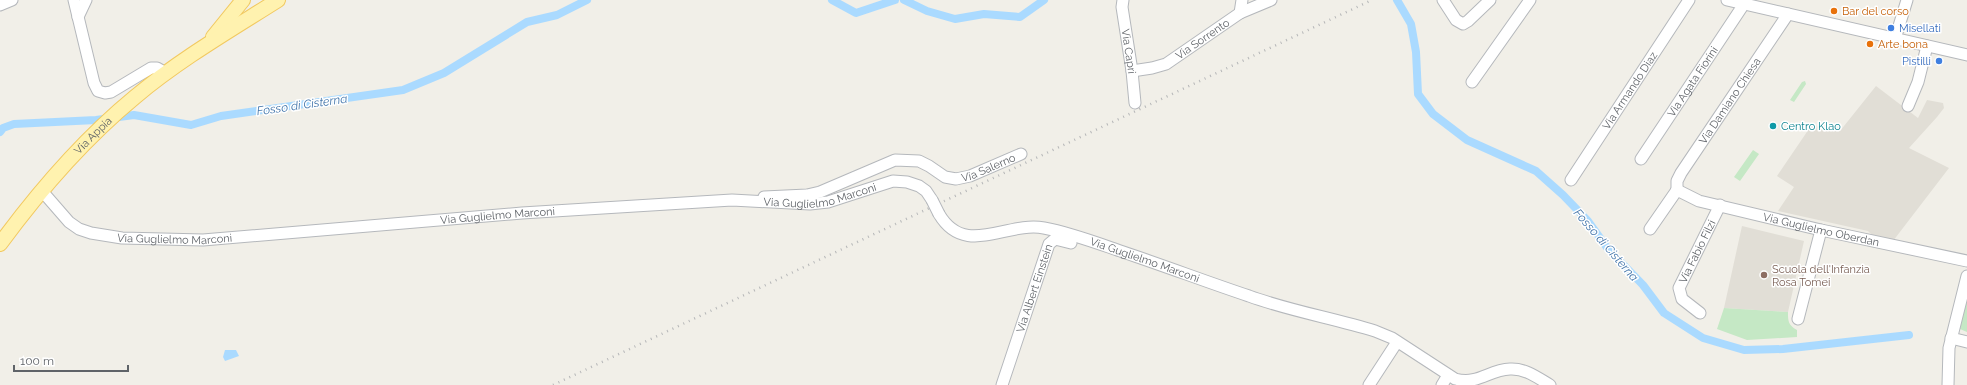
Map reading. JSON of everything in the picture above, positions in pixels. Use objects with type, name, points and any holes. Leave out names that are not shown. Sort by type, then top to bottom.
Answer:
[{"type":"main road","points":[[205,47],[243,0]]},
{"type":"main road","name":"Via Appia","points":[[0,244],[42,191],[71,158],[135,97],[166,73],[278,0]]},
{"type":"street","points":[[0,5],[12,0]]},
{"type":"street","points":[[74,0],[94,83],[100,92],[108,93],[151,68],[159,68],[166,73]]},
{"type":"street","points":[[78,17],[86,0]]},
{"type":"street","name":"Via Capri","points":[[1123,0],[1122,7],[1132,71],[1135,103]]},
{"type":"street","points":[[1240,13],[1242,0]]},
{"type":"street","name":"Via Sorrento","points":[[1132,71],[1149,69],[1166,64],[1240,13],[1271,0]]},
{"type":"street","points":[[1443,0],[1456,20],[1463,24],[1490,0]]},
{"type":"street","points":[[1472,82],[1530,0]]},
{"type":"street","name":"Via Armando Diaz","points":[[1571,180],[1689,0]]},
{"type":"street","points":[[1727,0],[1967,55]]},
{"type":"street","points":[[1895,39],[1907,0]]},
{"type":"street","name":"Via Agata Fiorini","points":[[1641,159],[1744,4]]},
{"type":"street","name":"Via Damiano Chiesa","points":[[1650,229],[1677,190],[1677,181],[1682,173],[1788,14]]},
{"type":"street","points":[[1908,106],[1918,82],[1927,46]]},
{"type":"street","name":"Via Salerno","points":[[753,201],[769,196],[807,195],[820,192],[895,160],[915,160],[930,166],[948,178],[959,179],[1021,154]]},
{"type":"street","name":"Via Guglielmo Marconi","points":[[42,191],[69,222],[91,233],[122,238],[219,240],[284,232],[522,213],[732,200],[801,205],[815,204],[837,199],[882,183],[898,180],[919,186],[926,191],[949,228],[965,236],[978,237],[1013,228],[1033,227],[1057,231],[1101,244],[1261,300],[1375,331],[1396,342],[1462,383],[1472,384],[1503,370],[1518,369],[1529,372],[1550,385]]},
{"type":"street","name":"Via Guglielmo Oberdan","points":[[1677,190],[1692,198],[1720,206],[1821,230],[1967,261]]},
{"type":"street","name":"Via Fabio Filzi","points":[[1700,313],[1682,298],[1679,288],[1720,206]]},
{"type":"street","points":[[1798,319],[1821,230]]},
{"type":"street","name":"Via Albert Einstein","points":[[1002,385],[1050,242],[1057,239],[1084,246],[1101,244]]},
{"type":"street","points":[[1948,385],[1948,359],[1966,283]]},
{"type":"street","points":[[1952,338],[1967,342]]},
{"type":"street","points":[[1369,385],[1396,342]]},
{"type":"street","points":[[1442,385],[1448,375]]},
{"type":"shaded area","points":[[1876,86],[1918,118],[1927,100],[1943,103],[1944,108],[1909,148],[1949,168],[1893,241],[1875,238],[1868,231],[1778,211],[1794,187],[1777,176],[1813,123],[1825,132],[1831,124],[1840,131]]},
{"type":"shaded area","name":"Scuola dell'Infanzia Rosa Tomei","points":[[1742,226],[1804,241],[1788,312],[1724,308]]},
{"type":"green space","points":[[1805,81],[1806,84],[1794,102],[1790,100],[1802,82]]},
{"type":"green space","points":[[1753,150],[1759,154],[1740,181],[1734,177]]},
{"type":"green space","points":[[1967,300],[1967,332],[1960,329]]},
{"type":"green space","points":[[1724,308],[1788,312],[1789,322],[1797,330],[1797,337],[1747,340],[1717,329]]},
{"type":"water","points":[[225,350],[236,350],[239,356],[225,361],[223,357]]},
{"type":"waterway","name":"Fosso di Cisterna","points":[[0,132],[3,128],[14,124],[96,120],[134,115],[191,125],[221,116],[403,90],[444,73],[527,22],[557,15],[587,0]]},
{"type":"waterway","name":"Fosso di Cisterna","points":[[832,0],[856,13],[895,0]]},
{"type":"waterway","name":"Fosso di Cisterna","points":[[904,0],[927,11],[955,19],[984,14],[1020,17],[1044,0]]},
{"type":"waterway","name":"Fosso di Cisterna","points":[[1397,0],[1411,24],[1416,52],[1418,94],[1433,114],[1467,140],[1536,171],[1563,195],[1588,221],[1608,249],[1643,285],[1664,313],[1703,338],[1744,350],[1783,349],[1909,335]]},
{"type":"railway","points":[[553,385],[1372,0]]},
{"type":"place","name":"Bar del corso","points":[[1834,11]]},
{"type":"place","name":"Misellati","points":[[1891,28]]},
{"type":"place","name":"Arte bona","points":[[1870,44]]},
{"type":"place","name":"Pistilli","points":[[1939,61]]},
{"type":"place","name":"Centro Klao","points":[[1773,126]]},
{"type":"place","name":"Scuola dell'Infanzia Rosa Tomei","points":[[1764,275]]}]
